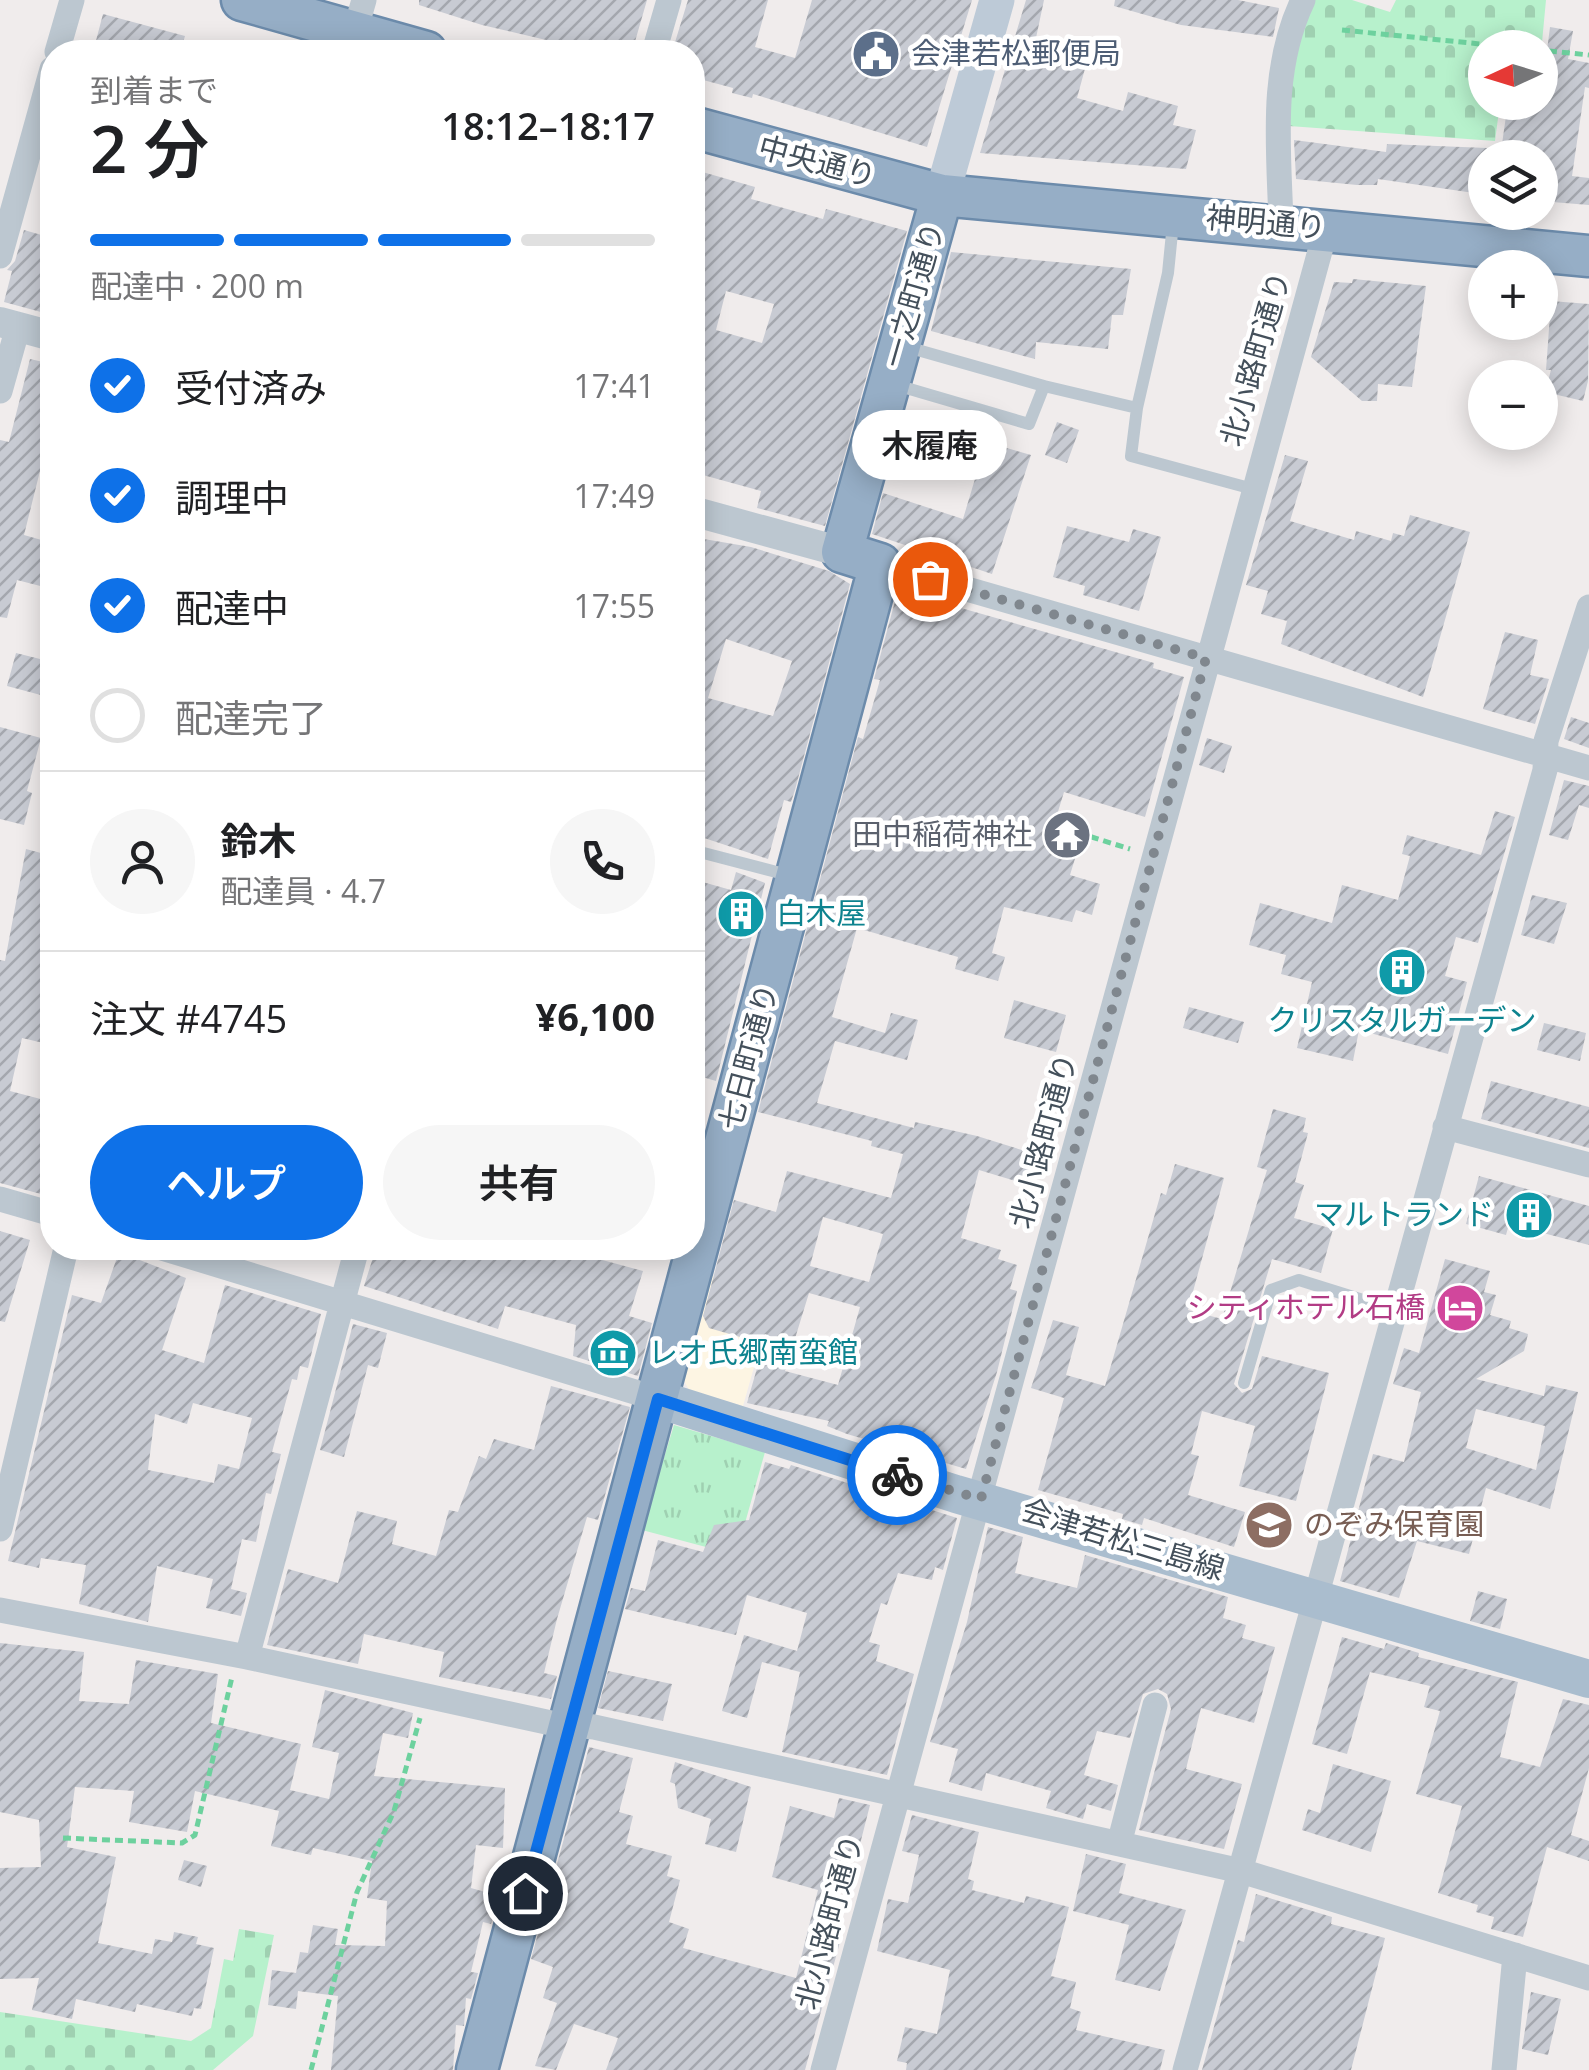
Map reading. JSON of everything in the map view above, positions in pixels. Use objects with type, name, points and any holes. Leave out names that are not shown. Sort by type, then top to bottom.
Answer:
[{"type":"highway","points":[[242,0],[389,40]]},
{"type":"highway","name":"中央通り","points":[[705,131],[942,195]]},
{"type":"highway","name":"神明通り","points":[[942,195],[1326,228],[1589,256]]},
{"type":"highway","name":"一之町通り","points":[[842,552],[942,195]]},
{"type":"highway","points":[[842,552],[880,564]]},
{"type":"highway","name":"七日町通り","points":[[705,1222],[880,564]]},
{"type":"highway","name":"七日町通り","points":[[477,2070],[695,1260]]},
{"type":"main road","name":"一之町通り","points":[[942,195],[997,0]]},
{"type":"main road","name":"会津若松三島線","points":[[658,1399],[981,1499],[1589,1678]]},
{"type":"street","points":[[60,40],[72,0]]},
{"type":"street","points":[[658,40],[670,0]]},
{"type":"street","points":[[1281,224],[1278,88],[1285,50],[1303,0]]},
{"type":"street","points":[[0,256],[40,112]]},
{"type":"street","name":"北小路町通り","points":[[823,2070],[1326,228]]},
{"type":"street","points":[[0,391],[9,325],[40,333]]},
{"type":"street","points":[[705,515],[842,552]]},
{"type":"street","points":[[880,564],[1589,768]]},
{"type":"street","points":[[1186,2070],[1548,758],[1546,741],[1589,607]]},
{"type":"street","points":[[1446,1126],[1589,1165]]},
{"type":"street","points":[[0,1200],[40,1211]]},
{"type":"street","points":[[0,1530],[63,1260]]},
{"type":"street","points":[[202,1260],[658,1399]]},
{"type":"street","points":[[242,1656],[354,1260]]},
{"type":"street","points":[[0,1610],[572,1724],[1241,1871],[1589,1978]]},
{"type":"street","points":[[1119,1844],[1155,1706]]},
{"type":"street","points":[[1504,2070],[1514,1954]]},
{"type":"lane","points":[[1173,215],[1168,273],[1137,408],[1132,456],[1253,488]]},
{"type":"lane","points":[[894,364],[1044,386],[1137,408]]},
{"type":"lane","points":[[894,364],[1028,424],[1044,386]]},
{"type":"lane","points":[[705,853],[797,877]]},
{"type":"lane","points":[[1244,1382],[1270,1290],[1299,1280],[1395,1310]]},
{"type":"path","points":[[1342,30],[1589,55]]},
{"type":"path","points":[[1066,829],[1146,854]]},
{"type":"path","points":[[63,1838],[182,1844],[195,1835],[242,1656]]},
{"type":"path","points":[[311,2070],[357,1892],[394,1811],[426,1696]]},
{"type":"shaded area","points":[[710,1275],[775,1293],[743,1406],[689,1390],[683,1379]]},
{"type":"green space","points":[[1311,0],[1352,0],[1390,12],[1396,0],[1546,0],[1543,30],[1468,30],[1468,120],[1498,120],[1495,140],[1289,126],[1289,80]]},
{"type":"green space","points":[[674,1425],[765,1452],[736,1555],[642,1530]]},
{"type":"green space","points":[[239,1929],[274,1935],[253,2036],[213,2070],[0,2070],[0,2012],[191,2041],[211,2028],[224,1959],[233,1961]]},
{"type":"building","points":[[419,0],[647,0],[635,40],[546,40],[419,5]]},
{"type":"building","points":[[688,0],[768,0],[755,47],[795,58],[812,0],[972,0],[927,147],[753,94],[752,98],[732,93],[733,88],[705,80],[705,40],[676,40]]},
{"type":"building","points":[[1026,0],[1044,0],[1036,38],[1047,41],[1043,55],[1086,65],[1077,98],[1123,111],[1128,92],[1178,106],[1173,125],[1196,130],[1186,169],[980,153]]},
{"type":"building","points":[[1115,0],[1238,0],[1279,8],[1273,37],[1181,25],[1114,6]]},
{"type":"building","points":[[103,14],[185,36],[184,40],[96,40]]},
{"type":"building","points":[[1550,27],[1573,31],[1568,59],[1589,63],[1589,88],[1585,87],[1572,176],[1589,178],[1589,205],[1558,202],[1558,140],[1503,140],[1505,120],[1558,120],[1558,30]]},
{"type":"building","points":[[1294,140],[1386,152],[1387,144],[1468,147],[1468,192],[1378,179],[1377,185],[1357,185],[1296,179]]},
{"type":"building","points":[[705,173],[755,187],[751,199],[823,219],[826,209],[907,231],[825,526],[757,508],[761,491],[705,476]],"holes":[[[726,291],[774,304],[762,343],[716,330]]]},
{"type":"building","points":[[24,230],[40,235],[40,312],[4,302],[12,271],[7,270],[15,261]]},
{"type":"building","points":[[951,252],[1131,269],[1123,315],[1112,315],[1108,349],[1036,342],[1035,359],[931,331]]},
{"type":"building","points":[[1353,279],[1426,286],[1412,387],[1378,384],[1377,401],[1362,401],[1311,357],[1334,282],[1352,283]]},
{"type":"building","points":[[1558,302],[1589,304],[1588,381],[1583,401],[1558,395],[1558,360],[1547,360],[1548,340],[1558,340]]},
{"type":"building","points":[[30,359],[40,361],[40,471],[24,535],[40,540],[40,586],[17,580],[7,618],[0,617],[0,440],[9,442]]},
{"type":"building","points":[[905,415],[976,436],[970,456],[899,436]]},
{"type":"building","points":[[1057,422],[1079,430],[1067,463],[1045,455]]},
{"type":"building","points":[[986,442],[1031,455],[992,574],[872,534],[883,493],[963,519]]},
{"type":"building","points":[[1285,455],[1308,461],[1290,521],[1354,540],[1356,531],[1391,541],[1393,533],[1404,536],[1410,515],[1470,532],[1423,697],[1281,644],[1287,621],[1261,614],[1268,591],[1246,585]]},
{"type":"building","points":[[1067,526],[1129,542],[1133,529],[1161,537],[1139,611],[1083,595],[1085,586],[1053,577]]},
{"type":"building","points":[[705,539],[751,547],[829,571],[850,584],[795,790],[791,802],[784,800],[768,859],[705,838]],"holes":[[[726,639],[792,661],[773,716],[708,698]]]},
{"type":"building","points":[[898,590],[1154,663],[1153,668],[1184,677],[1145,817],[1064,792],[1050,838],[1077,852],[1070,875],[1100,884],[1092,915],[1076,910],[1072,922],[1004,907],[992,953],[1005,957],[998,981],[955,969],[958,957],[857,928],[832,1017],[885,1033],[891,1013],[918,1020],[907,1060],[835,1041],[817,1103],[914,1128],[915,1122],[977,1136],[1038,1155],[1044,1175],[1019,1182],[979,1170],[961,1238],[1001,1250],[998,1259],[1017,1265],[1010,1289],[1017,1291],[997,1372],[966,1469],[847,1434],[827,1426],[829,1421],[747,1403],[764,1344],[709,1328],[703,1316],[734,1200],[776,1212],[787,1171],[891,1198],[903,1154],[871,1146],[872,1141],[758,1112],[858,737],[863,739],[880,680],[874,679]],"holes":[[[823,1217],[883,1234],[869,1282],[810,1266]],[[809,1293],[860,1307],[838,1385],[785,1371]]]},
{"type":"building","points":[[1505,632],[1538,640],[1530,675],[1549,679],[1535,724],[1483,709]]},
{"type":"building","points":[[16,653],[40,659],[40,695],[7,686]]},
{"type":"building","points":[[1571,717],[1589,723],[1589,748],[1564,739]]},
{"type":"building","points":[[0,727],[40,738],[40,742],[27,791],[32,793],[24,825],[0,819]]},
{"type":"building","points":[[1207,738],[1232,746],[1224,773],[1199,765]]},
{"type":"building","points":[[1564,780],[1589,786],[1589,808],[1579,805],[1568,840],[1549,835]]},
{"type":"building","points":[[1495,811],[1515,817],[1478,943],[1456,937],[1445,976],[1467,982],[1448,1054],[1359,1030],[1353,1061],[1297,1048],[1312,982],[1281,974],[1286,955],[1249,945],[1260,903],[1332,923],[1342,885],[1398,900],[1410,856],[1402,854],[1407,835],[1481,855]]},
{"type":"building","points":[[26,849],[40,853],[40,1042],[22,1038],[10,1091],[40,1099],[40,1194],[0,1183],[0,960],[5,961]]},
{"type":"building","points":[[736,872],[765,883],[716,1081],[705,1078],[705,883],[731,890]]},
{"type":"building","points":[[1532,895],[1567,903],[1554,944],[1521,935]]},
{"type":"building","points":[[1014,1000],[1066,1015],[1056,1052],[1004,1038]]},
{"type":"building","points":[[1189,1007],[1244,1022],[1238,1043],[1183,1028]]},
{"type":"building","points":[[1544,1023],[1586,1033],[1580,1061],[1537,1050]]},
{"type":"building","points":[[1491,1081],[1589,1107],[1589,1148],[1481,1119]]},
{"type":"building","points":[[1273,1109],[1306,1118],[1303,1132],[1308,1133],[1295,1182],[1304,1185],[1294,1218],[1333,1229],[1321,1273],[1272,1259],[1234,1384],[1242,1393],[1252,1389],[1262,1356],[1329,1373],[1296,1501],[1239,1486],[1255,1426],[1202,1411],[1191,1454],[1199,1456],[1188,1495],[1245,1512],[1234,1547],[1144,1518],[1142,1525],[1122,1519],[1123,1514],[1038,1490],[1064,1398],[1031,1388],[1053,1320],[1079,1327],[1066,1375],[1105,1386],[1161,1193],[1166,1195],[1175,1164],[1224,1178],[1188,1310],[1222,1319],[1267,1170],[1257,1167]]},
{"type":"building","name":"マルトランド","points":[[1479,1176],[1589,1206],[1589,1245],[1509,1224],[1506,1235],[1466,1224]]},
{"type":"building","points":[[0,1231],[30,1240],[5,1322],[0,1321]]},
{"type":"building","points":[[1445,1259],[1490,1271],[1484,1292],[1496,1295],[1490,1315],[1511,1321],[1509,1328],[1528,1334],[1524,1351],[1476,1379],[1544,1396],[1546,1385],[1578,1392],[1550,1509],[1486,1488],[1469,1554],[1417,1541],[1399,1598],[1340,1581],[1373,1454],[1404,1462],[1421,1392],[1393,1384],[1404,1348],[1419,1353]],"holes":[[[1476,1409],[1545,1426],[1536,1470],[1466,1448]]]},
{"type":"building","points":[[116,1260],[140,1260],[186,1278],[162,1350],[204,1363],[225,1285],[321,1314],[308,1368],[300,1366],[297,1380],[292,1379],[272,1452],[281,1454],[271,1494],[266,1493],[256,1542],[242,1539],[231,1589],[247,1593],[241,1616],[206,1608],[213,1579],[157,1566],[148,1622],[79,1604],[86,1565],[41,1558],[39,1568],[8,1561],[72,1295],[101,1303]],"holes":[[[193,1403],[252,1418],[239,1469],[218,1464],[214,1483],[148,1470],[155,1414],[187,1424]]]},
{"type":"building","points":[[372,1260],[602,1260],[643,1271],[629,1316],[652,1323],[638,1376],[573,1356],[576,1325],[505,1306],[498,1329],[364,1286]]},
{"type":"building","points":[[353,1324],[387,1333],[378,1368],[368,1365],[344,1457],[320,1450]]},
{"type":"building","points":[[551,1386],[630,1407],[598,1520],[587,1517],[557,1619],[544,1673],[557,1676],[551,1699],[439,1677],[444,1652],[364,1634],[358,1664],[267,1645],[288,1569],[338,1583],[357,1511],[397,1521],[392,1544],[436,1556],[449,1510],[458,1512],[479,1456],[486,1459],[494,1439],[534,1450]]},
{"type":"building","points":[[765,1462],[789,1469],[791,1465],[957,1518],[943,1570],[935,1567],[932,1580],[898,1573],[887,1605],[881,1603],[869,1642],[880,1645],[876,1661],[914,1674],[887,1775],[782,1752],[800,1672],[762,1662],[747,1718],[722,1711],[744,1635],[797,1651],[807,1613],[747,1595],[736,1635],[625,1609],[631,1588],[645,1591],[658,1540],[703,1552],[714,1525],[749,1520]]},
{"type":"building","points":[[988,1527],[1023,1537],[1015,1573],[1077,1588],[1085,1555],[1228,1597],[1223,1618],[1246,1625],[1242,1638],[1275,1647],[1254,1723],[1201,1708],[1186,1769],[1242,1784],[1224,1849],[1139,1830],[1171,1709],[1167,1694],[1158,1689],[1143,1694],[1130,1738],[1097,1731],[1084,1775],[1118,1785],[1111,1811],[1087,1804],[1083,1819],[1046,1808],[1051,1791],[986,1773],[982,1791],[949,1782],[958,1749],[930,1742],[967,1622]]},
{"type":"building","points":[[1478,1591],[1507,1599],[1500,1629],[1470,1621]]},
{"type":"building","points":[[1342,1637],[1384,1649],[1386,1643],[1419,1653],[1418,1657],[1518,1682],[1500,1757],[1540,1767],[1563,1699],[1589,1705],[1589,1768],[1571,1835],[1589,1841],[1589,1861],[1547,1847],[1523,1937],[1491,1929],[1494,1917],[1476,1912],[1478,1905],[1438,1893],[1462,1806],[1416,1794],[1440,1711],[1424,1707],[1430,1686],[1370,1672],[1347,1754],[1312,1744]]},
{"type":"building","points":[[0,1643],[84,1652],[79,1701],[129,1704],[136,1660],[218,1674],[211,1723],[301,1744],[290,1790],[329,1799],[339,1753],[312,1747],[325,1690],[413,1713],[408,1738],[383,1733],[374,1776],[505,1788],[503,1848],[476,1845],[471,1888],[499,1896],[491,1924],[483,1922],[471,1972],[478,1973],[471,1999],[466,1998],[464,2026],[456,2025],[453,2070],[331,2070],[338,1996],[298,1991],[296,2009],[268,2005],[272,1970],[296,1973],[300,1952],[308,1953],[313,1925],[338,1929],[335,1945],[385,1946],[387,1901],[367,1898],[372,1861],[313,1848],[311,1855],[271,1846],[279,1811],[195,1791],[187,1832],[129,1822],[134,1791],[75,1787],[67,1847],[116,1857],[98,1943],[152,1954],[155,1939],[172,1942],[174,1932],[198,1937],[196,1944],[214,1948],[201,2009],[194,2008],[192,2016],[137,2004],[135,2012],[76,1999],[72,2019],[32,2010],[39,1978],[0,1979],[0,1868],[41,1867],[39,1820],[0,1812]]},
{"type":"building","points":[[608,1671],[672,1684],[663,1721],[598,1708]]},
{"type":"building","points":[[589,1747],[633,1758],[619,1812],[633,1816],[626,1844],[672,1856],[667,1876],[680,1880],[669,1922],[689,1929],[683,1948],[796,1978],[818,1890],[772,1877],[790,1806],[834,1818],[839,1798],[870,1805],[858,1852],[852,1851],[829,1928],[843,1931],[805,2070],[606,2070],[618,2038],[574,2024],[556,2070],[535,2066],[557,2003],[543,1998],[553,1967],[531,1959]]},
{"type":"building","points":[[675,1762],[751,1787],[736,1852],[705,1844],[711,1819],[678,1808],[675,1784],[670,1782]]},
{"type":"building","points":[[1333,1764],[1391,1781],[1371,1852],[1302,1830],[1308,1809],[1320,1813]]},
{"type":"building","points":[[912,1815],[979,1832],[968,1879],[974,1881],[972,1890],[1024,1903],[1026,1896],[1069,1907],[1051,1976],[1076,1982],[1070,2008],[1081,2012],[1076,2030],[1165,2050],[1160,2070],[906,2070],[907,2063],[897,2061],[905,2027],[937,2034],[950,1970],[877,1951],[888,1899],[908,1903],[919,1855],[902,1851]]},
{"type":"building","points":[[1086,1854],[1126,1864],[1119,1893],[1186,1910],[1160,1991],[1115,1980],[1129,1925],[1073,1911]]},
{"type":"building","points":[[184,1860],[207,1866],[201,1887],[178,1880]]},
{"type":"building","points":[[1256,1894],[1332,1917],[1331,1924],[1385,1938],[1351,2070],[1202,2070],[1238,1940],[1244,1942]]},
{"type":"building","points":[[1531,1992],[1561,1999],[1548,2055],[1522,2049]]},
{"type":"way so far","points":[[897,1475],[981,1499],[1206,658],[930,579]]},
{"type":"place","name":"会津若松郵便局","points":[[876,54]]},
{"type":"place","name":"木履庵","points":[[930,579]]},
{"type":"place","name":"田中稲荷神社","points":[[1067,835]]},
{"type":"place","name":"白木屋","points":[[741,914]]},
{"type":"place","name":"クリスタルガーデン","points":[[1402,972]]},
{"type":"place","name":"マルトランド","points":[[1529,1215]]},
{"type":"place","name":"シティホテル石橋","points":[[1460,1308]]},
{"type":"place","name":"レオ氏郷南蛮館","points":[[613,1353]]},
{"type":"place","name":"のぞみ保育園","points":[[1269,1525]]},
{"type":"route","points":[[525,1893],[658,1399],[897,1475]]}]
